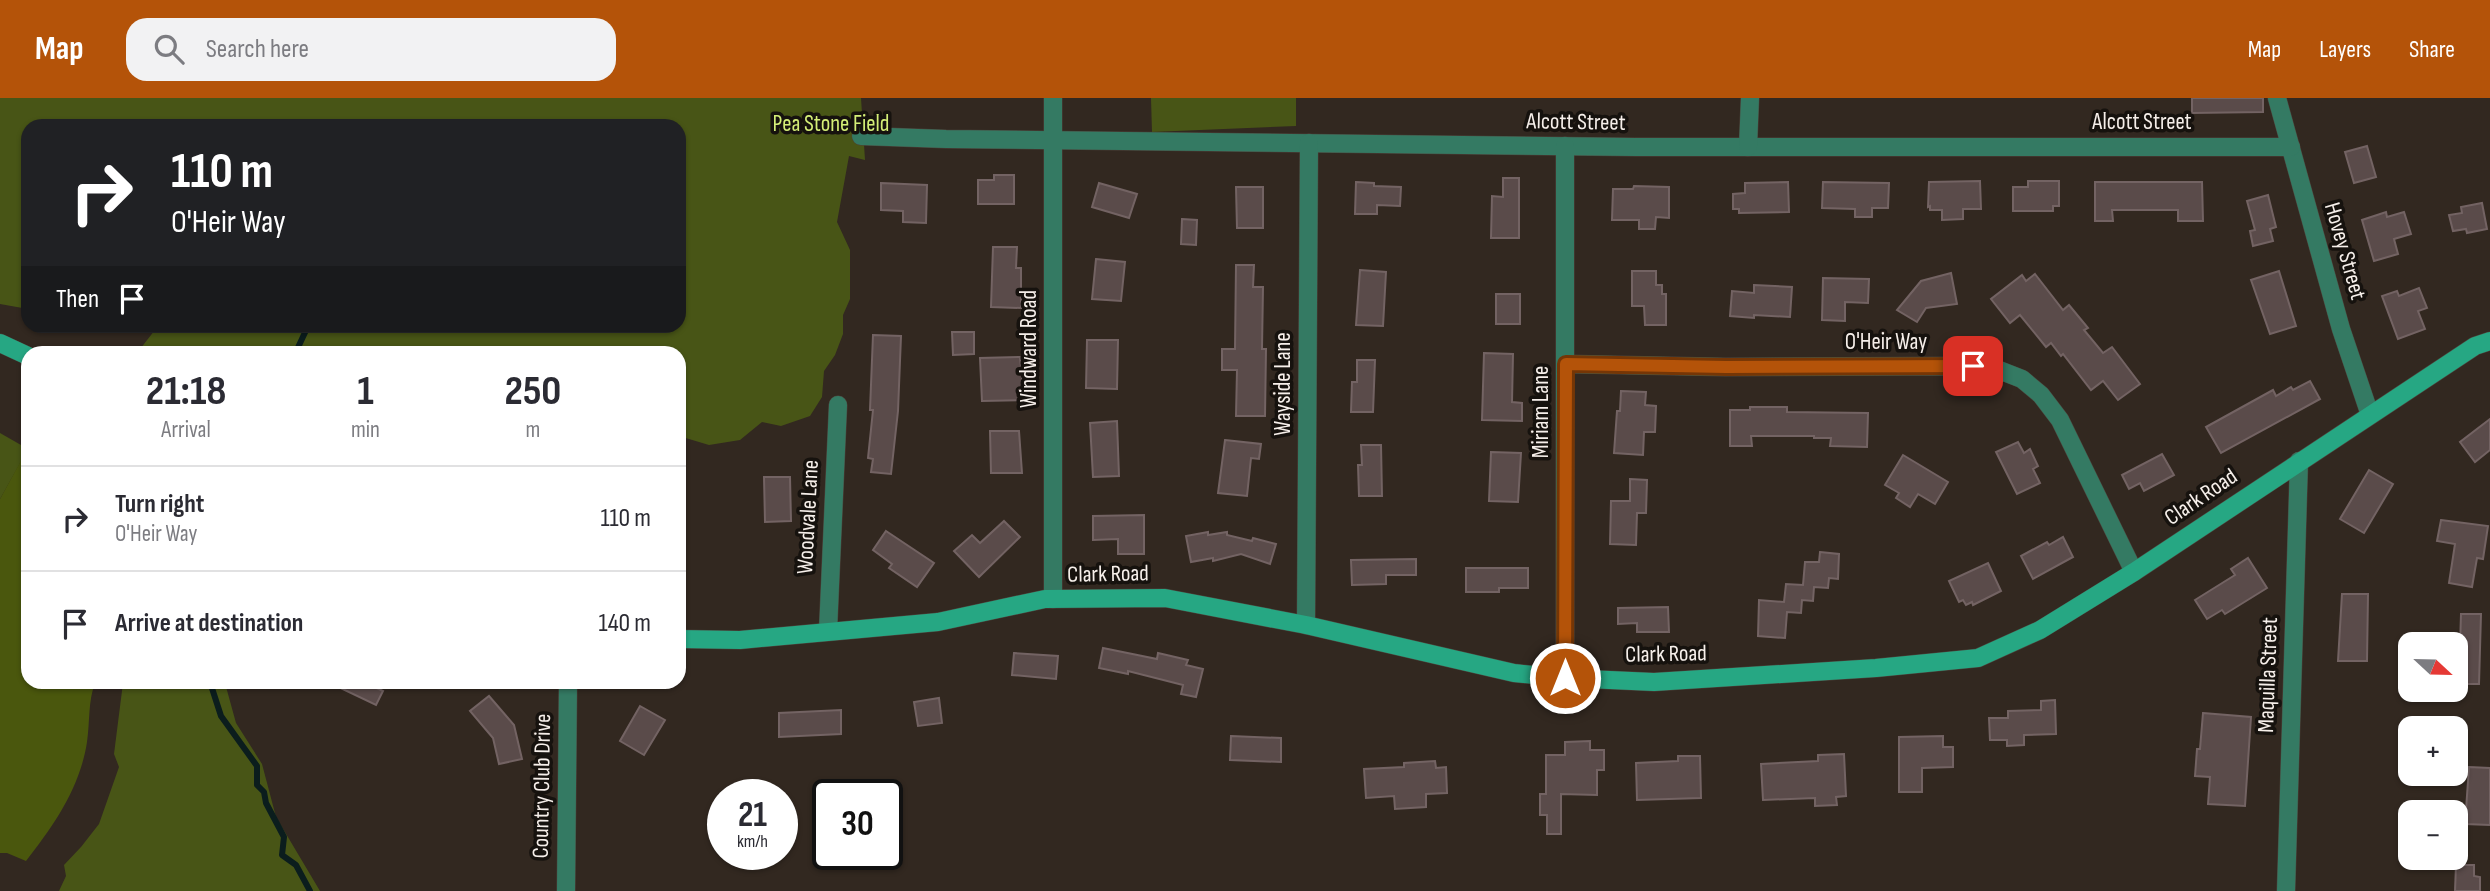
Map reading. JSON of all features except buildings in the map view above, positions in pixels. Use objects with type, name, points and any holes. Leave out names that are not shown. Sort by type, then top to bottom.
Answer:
[{"type":"street","name":"Windward Road","points":[[1053,98],[1053,599]]},
{"type":"street","points":[[1748,147],[1750,98]]},
{"type":"street","name":"Hovey Street","points":[[2277,98],[2341,329],[2370,415]]},
{"type":"street","name":"Alcott Street","points":[[860,136],[1565,146],[2291,147]]},
{"type":"street","name":"Wayside Lane","points":[[1306,625],[1310,143]]},
{"type":"street","name":"Miriam Lane","points":[[1565,146],[1565,678]]},
{"type":"street","name":"Clark Road","points":[[686,639],[740,640],[938,622],[1053,599],[1164,598],[1306,625],[1514,673],[1565,678],[1654,682],[1876,668],[1978,658],[2040,630],[2134,572],[2475,346],[2490,341]]},
{"type":"street","points":[[0,343],[21,353]]},
{"type":"street","name":"O'Heir Way","points":[[1566,364],[1726,367],[1973,366],[1999,370],[2022,379],[2041,395],[2060,420],[2134,572]]},
{"type":"street","name":"Woodvale Lane","points":[[828,631],[838,405]]},
{"type":"street","name":"Maquilla Street","points":[[2286,891],[2299,461]]},
{"type":"street","name":"Country Club Drive","points":[[566,891],[568,689]]},
{"type":"green space","name":"Pea Stone Field","points":[[0,98],[861,98],[865,160],[849,156],[837,222],[850,250],[850,299],[843,315],[843,334],[835,355],[824,371],[822,397],[810,416],[781,426],[762,422],[740,440],[709,445],[686,438],[686,346],[142,346],[153,333],[686,333],[686,119],[21,119],[21,308],[0,304]]},
{"type":"green space","points":[[1151,98],[1296,98],[1296,126],[1152,132]]},
{"type":"green space","points":[[0,433],[21,445],[21,462],[0,499]]},
{"type":"green space","points":[[21,461],[21,689],[93,689],[84,759],[78,775],[56,820],[26,861],[0,853],[0,499]]},
{"type":"green space","points":[[122,689],[227,689],[236,723],[262,764],[276,817],[320,891],[59,891],[66,876],[64,865],[99,824],[119,767],[114,754]]},
{"type":"waterway","points":[[299,346],[305,333]]},
{"type":"waterway","points":[[212,689],[221,716],[257,766],[257,785],[264,792],[266,803],[284,837],[282,855],[296,865],[310,891]]},
{"type":"route","points":[[1565,678],[1566,364],[1726,367],[1973,366]]}]
